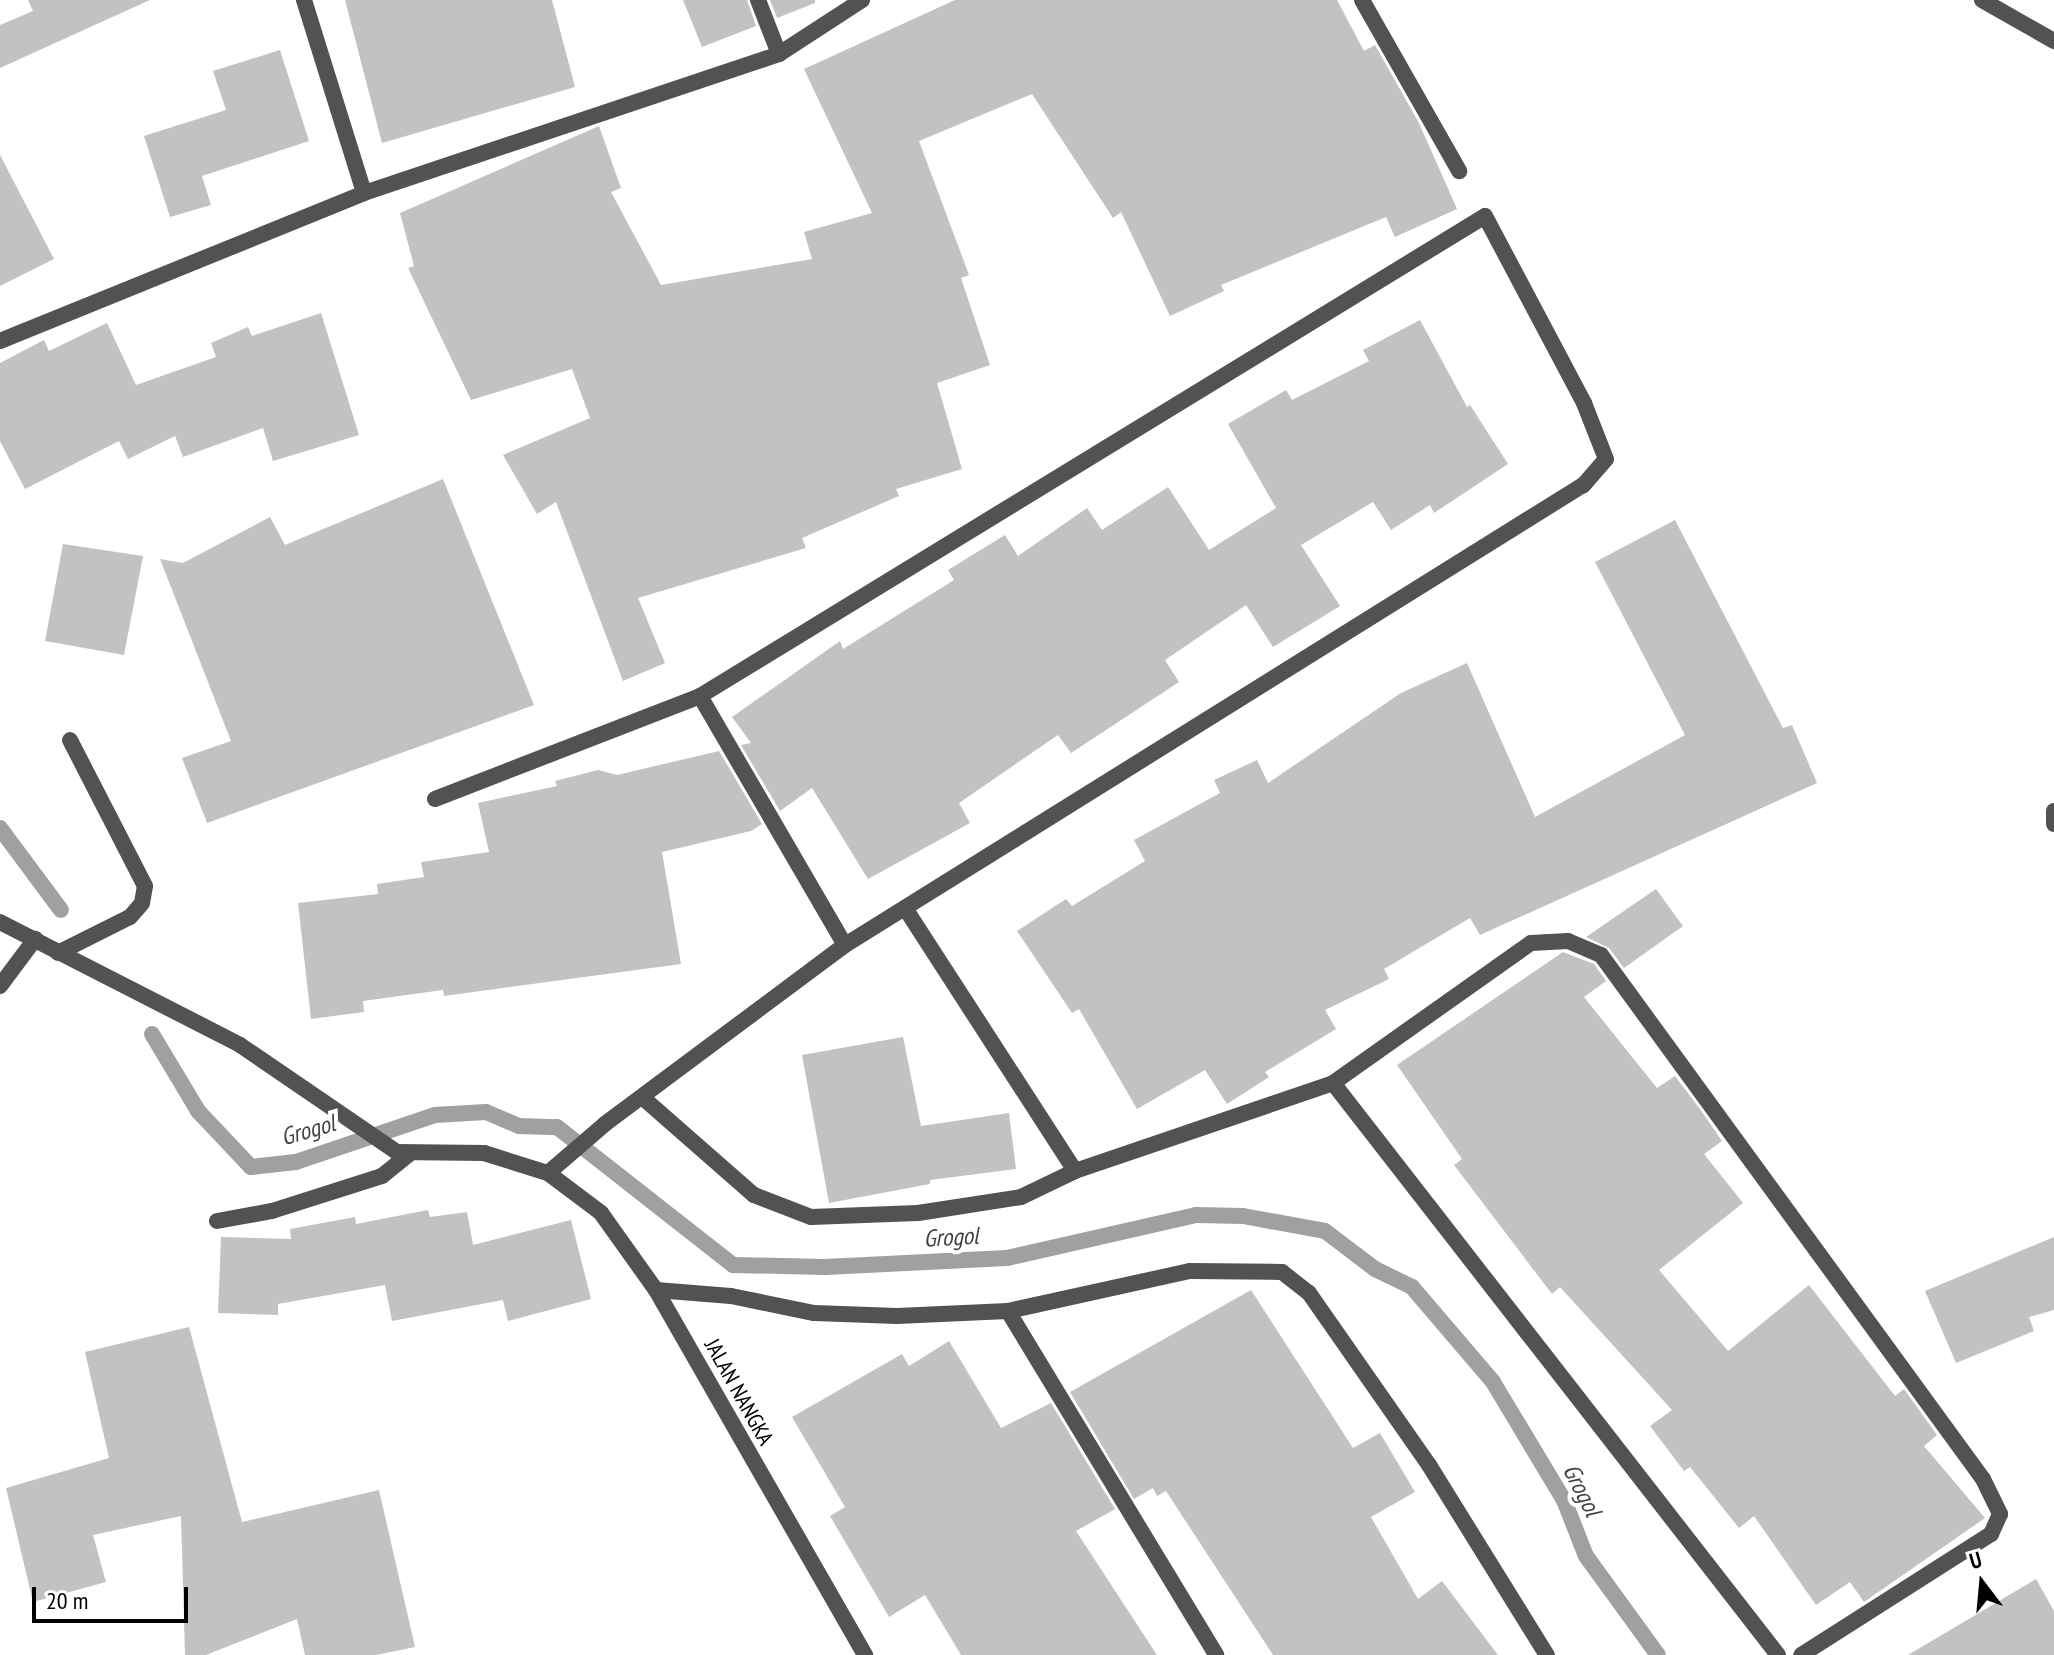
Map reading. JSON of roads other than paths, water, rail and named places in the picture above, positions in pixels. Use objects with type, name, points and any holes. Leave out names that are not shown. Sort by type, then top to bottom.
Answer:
[{"type":"street","points":[[304,0],[364,193]]},
{"type":"street","points":[[758,0],[779,54]]},
{"type":"street","points":[[0,341],[364,193],[779,54],[862,0]]},
{"type":"street","points":[[1362,0],[1459,171]]},
{"type":"street","points":[[1982,0],[2054,41]]},
{"type":"street","points":[[435,799],[700,696],[1485,216],[1584,403],[1606,459],[1583,485],[845,945],[605,1124],[548,1173]]},
{"type":"street","points":[[700,696],[845,945]]},
{"type":"street","points":[[58,953],[130,917],[142,903],[145,886],[70,740]]},
{"type":"street","points":[[2054,811],[2054,824]]},
{"type":"street","points":[[905,908],[1075,1171]]},
{"type":"street","points":[[0,922],[240,1045],[326,1099],[403,1153],[399,1166],[370,1180],[272,1211],[217,1221]]},
{"type":"street","points":[[0,986],[35,939]]},
{"type":"street","points":[[642,1097],[754,1195],[811,1217],[918,1213],[1021,1197],[1075,1171],[1333,1083],[1531,943],[1568,941],[1601,955],[1983,1479],[2000,1514],[1991,1534],[1801,1655]]},
{"type":"street","points":[[1333,1083],[1778,1655]]},
{"type":"street","name":"JALAN NANGKA","points":[[403,1153],[484,1153],[548,1173],[601,1213],[656,1290],[865,1655]]},
{"type":"street","points":[[656,1290],[731,1296],[814,1313],[1008,1311],[1190,1271],[1282,1272],[1309,1293],[1421,1453],[1547,1655]]},
{"type":"street","points":[[1008,1311],[1216,1655]]},
{"type":"waterway","name":"Grogol","points":[[0,828],[61,910]]},
{"type":"waterway","name":"Grogol","points":[[152,1034],[198,1111],[251,1167],[296,1162],[435,1115],[486,1112],[519,1126],[557,1127],[733,1265],[825,1267],[1007,1258],[1196,1215],[1243,1216],[1325,1231],[1375,1269],[1412,1287],[1493,1382],[1564,1500],[1586,1556],[1658,1655]]}]
